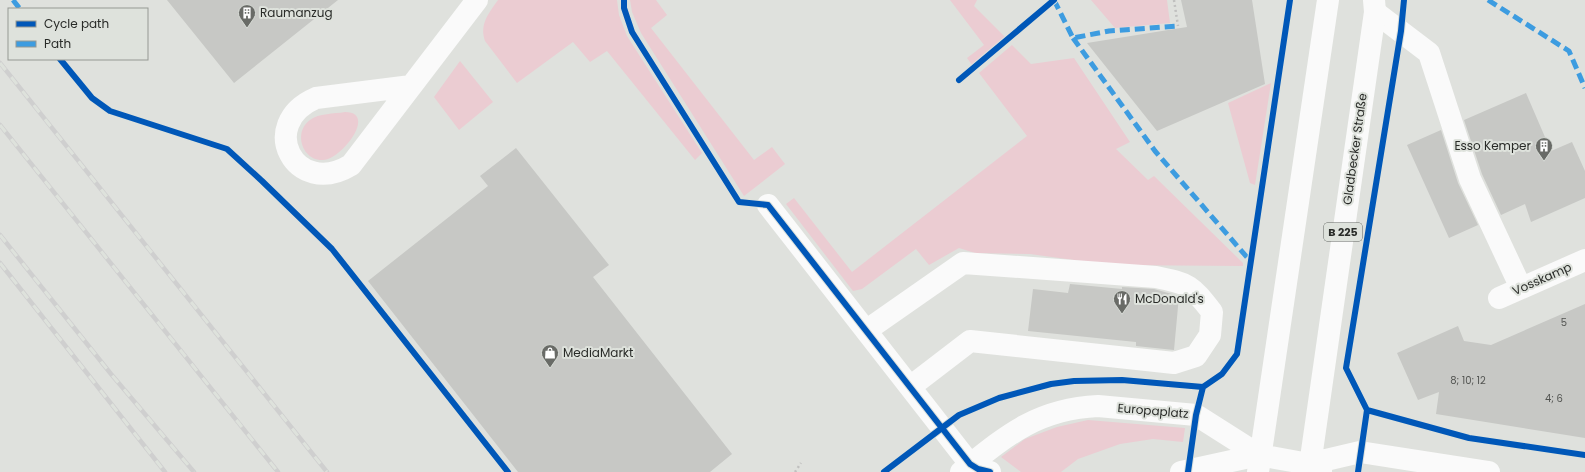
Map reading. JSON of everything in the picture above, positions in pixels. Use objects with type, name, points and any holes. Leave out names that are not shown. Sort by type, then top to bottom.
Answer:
[{"type":"main road","points":[[411,86],[316,98],[304,104],[294,113],[287,124],[286,137],[288,150],[304,170],[316,174],[328,175],[340,172],[350,165],[411,86],[477,0]]},
{"type":"main road","points":[[1258,463],[1328,0]]},
{"type":"main road","points":[[1374,6],[1429,53],[1470,179],[1521,288]]},
{"type":"main road","name":"Gladbecker Straße","points":[[1313,469],[1374,6]]},
{"type":"main road","points":[[768,205],[867,330],[974,470]]},
{"type":"main road","name":"Vosskamp","points":[[1499,298],[1585,260]]},
{"type":"main road","points":[[867,330],[962,264],[1156,277],[1182,282],[1195,290],[1212,312],[1210,335],[1196,356],[1174,363],[970,341],[910,387]]},
{"type":"main road","name":"Europaplatz","points":[[974,470],[1012,432],[1040,417],[1069,409],[1098,406],[1196,415],[1258,463]]},
{"type":"main road","points":[[1181,472],[1258,463],[1313,469],[1360,452],[1489,472]]},
{"type":"path","points":[[1174,0],[1178,26]]},
{"type":"path","points":[[795,472],[801,463]]},
{"type":"shaded area","points":[[498,0],[617,0],[619,15],[627,36],[702,153],[695,160],[607,51],[590,62],[573,42],[517,83],[485,41],[483,35],[486,19]]},
{"type":"shaded area","points":[[630,0],[656,0],[667,15],[651,28],[754,160],[772,147],[785,164],[744,196],[641,33],[632,12]]},
{"type":"shaded area","points":[[950,0],[977,0],[974,6],[1006,38],[972,65],[967,58],[984,45]]},
{"type":"shaded area","points":[[1091,0],[1167,0],[1170,23],[1115,28]]},
{"type":"shaded area","points":[[1012,45],[1031,64],[1074,58],[1130,142],[1116,149],[1148,180],[1154,176],[1243,263],[1243,266],[1110,265],[1030,254],[975,253],[959,248],[929,265],[916,249],[862,289],[853,291],[786,204],[794,198],[852,272],[1027,136],[979,73]]},
{"type":"shaded area","points":[[460,61],[493,102],[459,130],[434,97]]},
{"type":"shaded area","points":[[1271,83],[1255,185],[1250,183],[1228,103]]},
{"type":"shaded area","points":[[345,112],[354,114],[358,120],[353,136],[346,145],[330,158],[322,160],[315,159],[309,155],[305,151],[301,138],[305,125],[310,120],[318,116]]},
{"type":"shaded area","points":[[1088,420],[1185,428],[1183,442],[1153,439],[1120,444],[1078,459],[1061,472],[1021,472],[1001,457],[1025,439],[1057,427]]},
{"type":"building","name":"Raumanzug","points":[[167,0],[338,0],[234,83]]},
{"type":"building","points":[[1181,0],[1252,0],[1265,84],[1157,131],[1087,43],[1187,27]]},
{"type":"building","name":"Esso Kemper","points":[[1526,93],[1551,151],[1572,142],[1585,171],[1585,198],[1531,222],[1525,204],[1501,215],[1482,174],[1464,120]]},
{"type":"building","points":[[1441,130],[1458,183],[1478,225],[1449,238],[1407,145]]},
{"type":"building","name":"MediaMarkt","points":[[516,148],[609,265],[593,277],[732,454],[710,472],[518,472],[368,281],[488,186],[480,176]]},
{"type":"building","name":"McDonald's","points":[[1070,284],[1122,289],[1122,287],[1154,289],[1179,296],[1174,350],[1136,346],[1136,342],[1028,331],[1033,289],[1068,293]]},
{"type":"building","points":[[1585,304],[1585,438],[1436,414],[1439,392],[1418,400],[1397,353],[1458,326],[1464,341],[1491,345]]},
{"type":"railway","points":[[0,63],[327,472]]},
{"type":"railway","points":[[0,125],[278,472]]},
{"type":"railway","points":[[0,235],[111,374],[194,472]]},
{"type":"railway","points":[[0,263],[165,472]]},
{"type":"marked path","points":[[13,0],[19,8]]},
{"type":"marked path","points":[[1054,0],[1073,38],[1109,31],[1178,26]]},
{"type":"marked path","points":[[1488,0],[1569,51],[1585,88]]},
{"type":"marked path","points":[[1073,38],[1155,151],[1252,263]]},
{"type":"cycle path","points":[[624,0],[624,8],[632,32],[739,202],[768,205],[970,464],[978,469],[990,472]]},
{"type":"cycle path","points":[[959,80],[1054,0]]},
{"type":"cycle path","points":[[884,472],[959,415],[999,398],[1051,384],[1074,381],[1122,380],[1203,387],[1222,374],[1237,354],[1290,0]]},
{"type":"cycle path","points":[[1358,472],[1367,410],[1346,368],[1401,31],[1404,0]]},
{"type":"cycle path","points":[[61,60],[92,98],[110,111],[227,149],[262,181],[332,249],[508,472]]},
{"type":"cycle path","points":[[1188,472],[1196,415],[1203,387]]},
{"type":"cycle path","points":[[1367,410],[1469,438],[1585,455]]},
{"type":"place","name":"Raumanzug","points":[[247,28]]},
{"type":"place","name":"Esso Kemper","points":[[1544,161]]},
{"type":"place","name":"McDonald's","points":[[1122,314]]},
{"type":"place","name":"MediaMarkt","points":[[550,368]]}]
